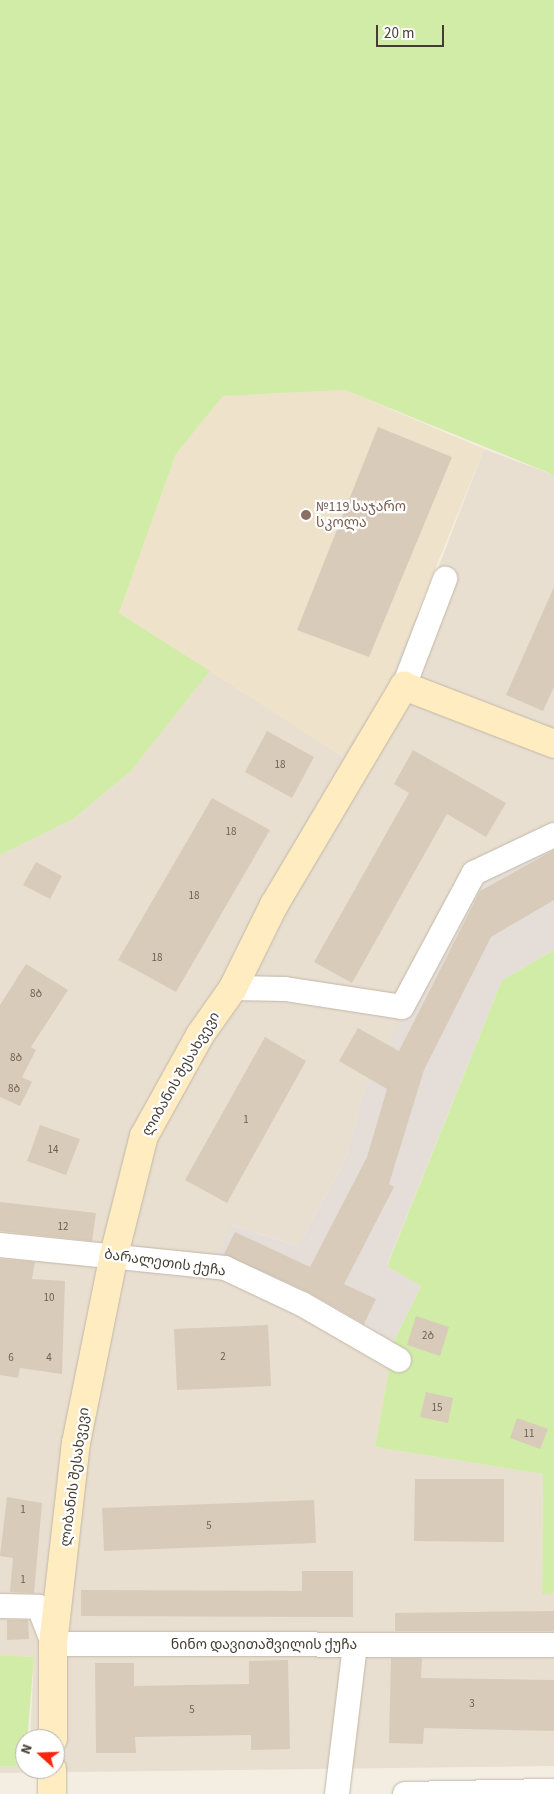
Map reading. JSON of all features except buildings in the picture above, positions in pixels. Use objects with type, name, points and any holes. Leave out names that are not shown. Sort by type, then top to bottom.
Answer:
[{"type":"street","name":"ლიბანის შესახვევი","points":[[53,1729],[53,1644],[76,1444],[114,1255],[144,1136],[200,1035],[233,988],[274,905],[404,686],[445,579]]},
{"type":"street","points":[[404,686],[554,744]]},
{"type":"street","points":[[233,988],[285,989],[402,1007],[474,873],[554,834]]},
{"type":"street","name":"ბარალეთის ქუჩა","points":[[0,1245],[114,1255],[225,1268],[302,1304],[399,1360]]},
{"type":"street","points":[[0,1606],[39,1607],[53,1644]]},
{"type":"street","name":"ნინო დავითაშვილის ქუჩა","points":[[53,1644],[554,1645]]},
{"type":"street","points":[[337,1794],[354,1646]]},
{"type":"street","points":[[52,1779],[52,1794]]},
{"type":"street","points":[[405,1794],[554,1791]]},
{"type":"shaded area","name":"№119 საჯარო სკოლა","points":[[345,390],[484,449],[387,687],[342,756],[119,613],[176,454],[223,396]]},
{"type":"shaded area","points":[[484,449],[554,475],[554,835],[365,1089],[345,1161],[298,1246],[232,1225],[216,1258],[394,1341],[375,1447],[543,1474],[542,1593],[554,1593],[554,1766],[65,1772],[65,1729],[30,1729],[34,1657],[0,1655],[0,855],[73,819],[131,771],[210,671],[342,756],[428,594]]},
{"type":"shaded area","points":[[554,835],[554,950],[502,980],[387,1265],[421,1286],[394,1341],[216,1258],[231,1225],[298,1246],[345,1161],[365,1089],[478,878]]},
{"type":"shaded area","points":[[0,1766],[15,1767],[15,1773],[0,1773]]},
{"type":"green space","points":[[0,0],[554,0],[554,475],[345,390],[223,396],[176,454],[119,613],[210,671],[131,771],[73,819],[0,855]]},
{"type":"green space","points":[[554,950],[554,1593],[542,1594],[543,1474],[375,1447],[394,1341],[421,1286],[387,1266],[502,980]]},
{"type":"green space","points":[[0,1655],[34,1657],[28,1729],[15,1729],[15,1767],[0,1766]]},
{"type":"place","name":"№119 საჯარო სკოლა","points":[[306,515]]}]
